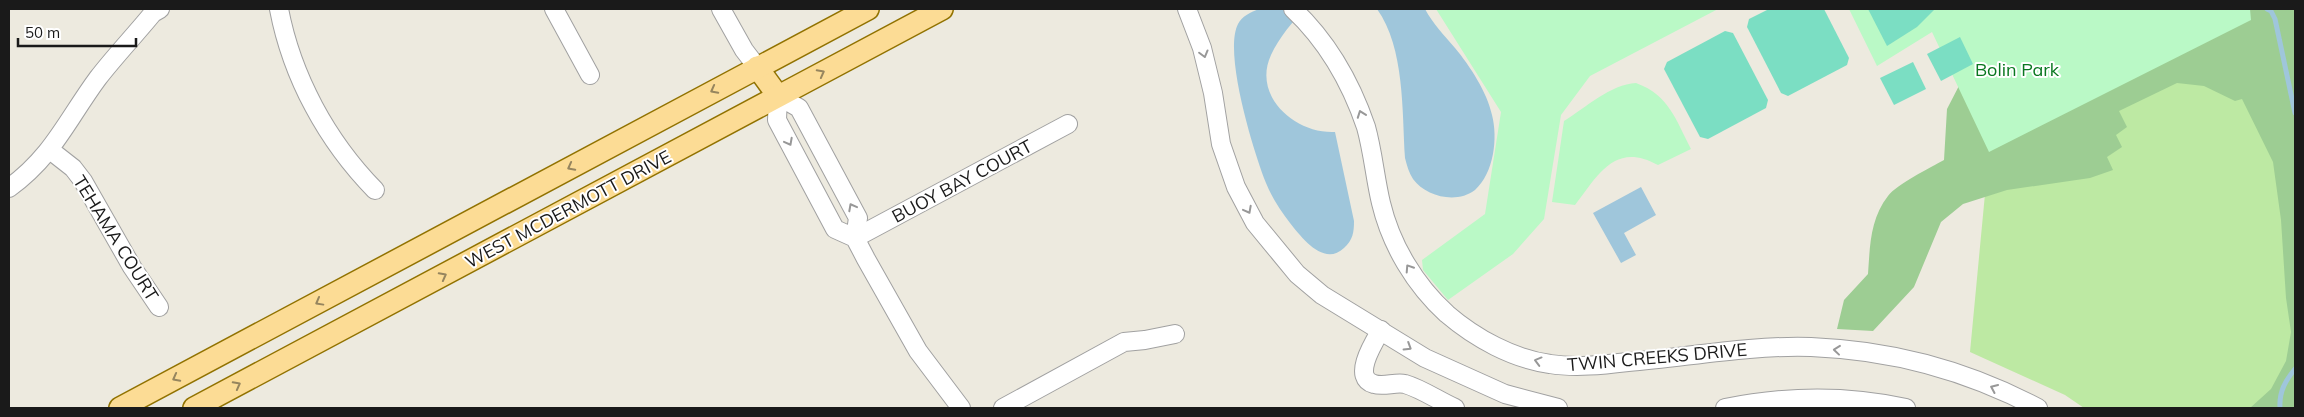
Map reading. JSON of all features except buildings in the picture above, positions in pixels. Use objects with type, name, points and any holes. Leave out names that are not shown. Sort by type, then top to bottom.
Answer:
[{"type":"main road","name":"WEST MCDERMOTT DRIVE","points":[[120,408],[868,9]]},
{"type":"main road","name":"WEST MCDERMOTT DRIVE","points":[[194,408],[942,9]]},
{"type":"main road","points":[[757,67],[778,96]]},
{"type":"street","points":[[9,188],[26,176],[50,150],[98,79],[153,13],[160,9]]},
{"type":"street","points":[[279,9],[290,52],[308,96],[351,166],[375,190]]},
{"type":"street","points":[[554,9],[590,75]]},
{"type":"street","points":[[721,9],[744,50],[757,67]]},
{"type":"street","points":[[1187,9],[1202,48],[1213,93],[1221,144],[1228,166],[1255,223],[1281,258],[1309,285],[1341,308],[1381,330],[1425,358],[1505,394],[1558,408]]},
{"type":"street","name":"TWIN CREEKS DRIVE","points":[[1293,9],[1310,26],[1338,66],[1356,102],[1371,146],[1385,218],[1402,258],[1428,295],[1476,336],[1523,357],[1561,365],[1609,364],[1779,348],[1810,347],[1871,353],[1900,358],[1976,380],[2038,408]]},
{"type":"street","points":[[855,238],[858,218],[799,108],[778,96],[777,120],[835,229],[855,238],[918,351],[961,408]]},
{"type":"street","name":"BUOY BAY COURT","points":[[855,238],[1068,124]]},
{"type":"street","name":"TEHAMA COURT","points":[[50,150],[73,168],[83,181],[132,267],[159,308]]},
{"type":"street","points":[[1381,330],[1364,368],[1364,376],[1368,382],[1376,385],[1402,384],[1455,408]]},
{"type":"street","points":[[1003,408],[1124,342],[1175,334]]},
{"type":"street","points":[[1725,408],[1752,403],[1877,402],[1906,408]]},
{"type":"green space","points":[[1436,9],[1718,9],[1590,76],[1561,115],[1544,219],[1513,254],[1448,300],[1423,270],[1422,260],[1485,214],[1501,112]]},
{"type":"green space","points":[[1769,9],[1824,9],[1849,58],[1847,65],[1788,96],[1781,93],[1747,27],[1749,19]]},
{"type":"green space","name":"Bolin Park","points":[[1849,9],[2250,9],[2251,20],[1989,152],[1932,32],[1877,66]]},
{"type":"green space","points":[[1868,9],[1935,9],[1917,27],[1887,46]]},
{"type":"green space","points":[[1967,9],[2295,9],[2295,408],[2250,408],[2271,389],[2286,361],[2291,332],[2286,298],[2281,220],[2273,162],[2242,99],[2235,101],[2204,86],[2177,83],[2119,111],[2127,127],[2116,135],[2122,147],[2107,157],[2113,170],[2090,178],[2007,190],[1963,204],[1941,222],[1914,287],[1873,331],[1837,329],[1844,300],[1868,274],[1874,223],[1882,205],[1892,191],[1914,176],[1944,160],[1947,109],[1962,80]]},
{"type":"green space","points":[[2295,9],[2295,396],[2274,408],[2084,408],[2065,395],[1970,352],[1989,152]]},
{"type":"green space","points":[[1725,31],[1733,33],[1768,100],[1766,108],[1708,139],[1700,137],[1664,69],[1667,62]]},
{"type":"green space","points":[[1960,37],[1973,64],[1941,81],[1927,54]]},
{"type":"green space","points":[[1913,62],[1926,89],[1894,105],[1880,78]]},
{"type":"green space","points":[[1636,83],[1656,94],[1664,102],[1676,119],[1691,149],[1658,165],[1643,159],[1630,157],[1619,159],[1600,173],[1575,205],[1552,202],[1564,121],[1608,92],[1627,84]]},
{"type":"water","points":[[1259,9],[1306,9],[1296,18],[1274,49],[1267,70],[1267,85],[1272,98],[1281,110],[1292,119],[1305,127],[1335,132],[1354,221],[1351,239],[1344,248],[1336,253],[1329,254],[1314,248],[1307,243],[1290,223],[1268,189],[1254,150],[1237,79],[1234,38],[1240,21]]},
{"type":"water","points":[[1377,9],[1425,9],[1435,25],[1466,63],[1482,88],[1490,106],[1494,124],[1493,155],[1487,174],[1475,190],[1468,194],[1460,197],[1451,197],[1434,194],[1419,185],[1410,174],[1405,158],[1402,101],[1397,61],[1393,42]]},
{"type":"water","points":[[1641,187],[1656,215],[1624,233],[1636,255],[1621,263],[1593,213]]},
{"type":"waterway","points":[[2267,9],[2271,11],[2275,19],[2295,113]]},
{"type":"waterway","points":[[2280,408],[2283,387],[2295,369]]}]
